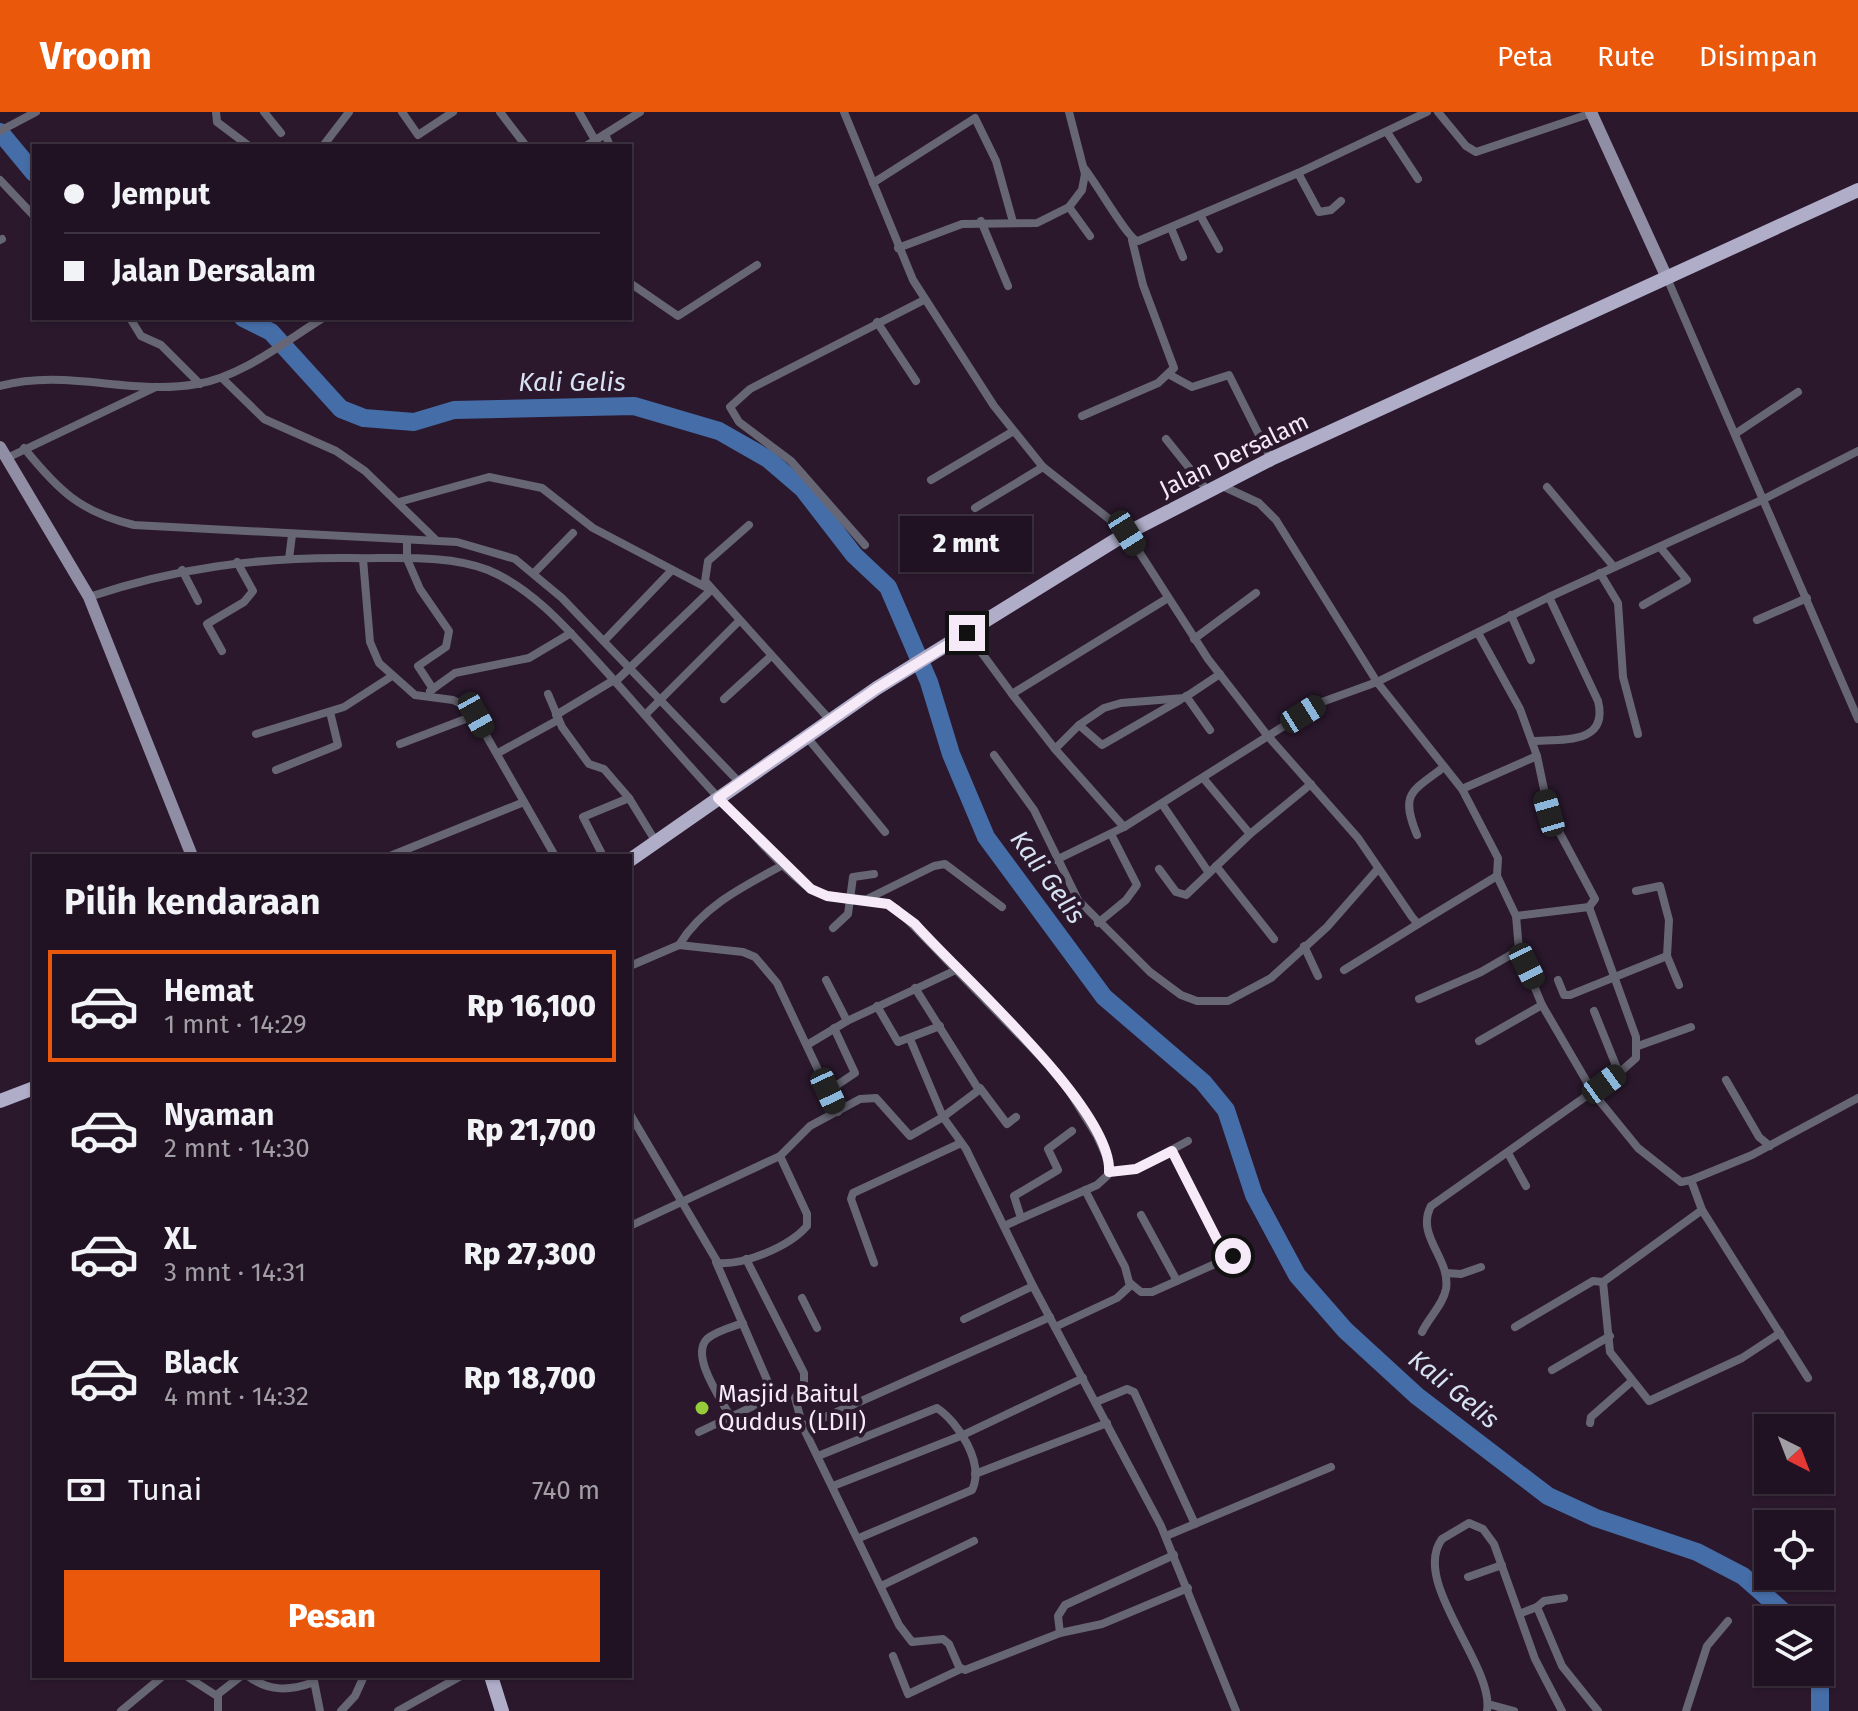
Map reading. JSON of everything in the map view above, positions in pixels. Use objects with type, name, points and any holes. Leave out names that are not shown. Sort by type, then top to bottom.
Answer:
[{"type":"main road","points":[[1592,112],[1667,278]]},
{"type":"main road","name":"Jalan Dersalam","points":[[632,859],[877,688],[1127,533],[1271,459],[1558,331],[1858,190]]},
{"type":"main road","points":[[3,452],[89,597],[191,854]]},
{"type":"main road","points":[[0,1101],[32,1089]]},
{"type":"main road","points":[[492,1678],[502,1711]]},
{"type":"street","points":[[0,131],[36,112]]},
{"type":"street","points":[[216,112],[217,122],[246,144]]},
{"type":"street","points":[[264,112],[281,133]]},
{"type":"street","points":[[325,144],[349,112]]},
{"type":"street","points":[[402,112],[418,135],[429,131],[453,112]]},
{"type":"street","points":[[500,112],[524,144]]},
{"type":"street","points":[[579,112],[595,140]]},
{"type":"street","points":[[589,144],[626,116],[640,112]]},
{"type":"street","points":[[844,112],[898,248],[924,300],[1012,432],[1043,467],[1127,533],[1194,639],[1220,674],[1267,735],[1358,838],[1377,870],[1418,924]]},
{"type":"street","points":[[898,248],[946,228],[981,221],[1037,223],[1069,207],[1082,190],[1084,168],[1069,112]]},
{"type":"street","points":[[1132,240],[1141,240],[1171,228],[1298,173],[1427,112]]},
{"type":"street","points":[[1438,112],[1466,146],[1476,152],[1592,112]]},
{"type":"street","points":[[873,183],[975,118],[996,161],[1013,222]]},
{"type":"street","points":[[1387,132],[1418,179]]},
{"type":"street","points":[[605,134],[609,144]]},
{"type":"street","points":[[1084,168],[1104,193],[1132,240],[1143,285],[1173,361],[1170,375]]},
{"type":"street","points":[[1298,173],[1319,212],[1334,208],[1341,201]]},
{"type":"street","points":[[0,180],[32,214]]},
{"type":"street","points":[[1069,207],[1090,236]]},
{"type":"street","points":[[1200,215],[1219,249]]},
{"type":"street","points":[[981,221],[1008,286]]},
{"type":"street","points":[[1171,228],[1183,257]]},
{"type":"street","points":[[632,284],[678,316],[757,265]]},
{"type":"street","points":[[1667,278],[1858,719]]},
{"type":"street","points":[[865,545],[791,461],[739,422],[730,407],[750,389],[924,300]]},
{"type":"street","points":[[131,320],[141,336],[161,345],[200,384]]},
{"type":"street","points":[[0,386],[45,378],[157,387],[200,384],[222,378],[320,320]]},
{"type":"street","points":[[877,322],[916,381]]},
{"type":"street","points":[[1082,416],[1170,375]]},
{"type":"street","points":[[1170,375],[1192,387],[1229,375],[1271,459]]},
{"type":"street","points":[[222,378],[255,413],[344,457],[399,502],[436,540]]},
{"type":"street","points":[[3,452],[24,448],[157,387]]},
{"type":"street","points":[[1735,434],[1798,392]]},
{"type":"street","points":[[931,480],[1012,432]]},
{"type":"street","points":[[1166,439],[1212,487],[1259,503],[1276,520],[1377,682],[1462,789],[1498,858],[1497,876],[1516,916],[1519,950],[1542,1005],[1594,1094],[1638,1148],[1681,1182],[1691,1180],[1770,1146],[1858,1098]]},
{"type":"street","points":[[24,448],[67,497],[107,518],[134,525],[291,539],[436,540],[488,549],[515,559],[535,574],[604,641],[738,784]]},
{"type":"street","points":[[1056,860],[1124,827],[1204,779],[1267,735],[1340,693],[1377,682],[1549,597],[1764,499],[1858,451]]},
{"type":"street","points":[[975,508],[1043,467]]},
{"type":"street","points":[[399,502],[489,477],[542,488],[593,528],[711,590]]},
{"type":"street","points":[[1547,487],[1614,567]]},
{"type":"street","points":[[749,525],[708,561],[704,577],[711,590],[770,657],[830,720]]},
{"type":"street","points":[[523,591],[573,533]]},
{"type":"street","points":[[289,559],[291,539]]},
{"type":"street","points":[[407,541],[407,558],[424,597],[449,631],[446,647],[418,667],[433,689]]},
{"type":"street","points":[[1643,605],[1687,580],[1660,547]]},
{"type":"street","points":[[89,597],[182,570],[289,559],[407,558],[475,566],[523,591],[571,633],[647,713],[719,798],[783,865],[817,892],[897,909],[1000,1011],[1061,1078],[1097,1136],[1108,1160],[1109,1172],[1102,1181],[1085,1190],[1004,1226]]},
{"type":"street","points":[[363,559],[370,642],[379,663],[412,694],[459,701],[476,715],[554,854]]},
{"type":"street","points":[[222,651],[207,624],[244,602],[253,591],[237,562]]},
{"type":"street","points":[[182,570],[198,601]]},
{"type":"street","points":[[604,641],[672,570]]},
{"type":"street","points":[[1600,573],[1618,603],[1623,677],[1638,734]]},
{"type":"street","points":[[498,753],[631,669],[711,590]]},
{"type":"street","points":[[1194,639],[1256,593]]},
{"type":"street","points":[[1532,741],[1588,736],[1596,728],[1600,715],[1598,701],[1549,597]]},
{"type":"street","points":[[1012,694],[1168,598]]},
{"type":"street","points":[[1757,620],[1807,598]]},
{"type":"street","points":[[1511,615],[1531,660]]},
{"type":"street","points":[[647,713],[739,621]]},
{"type":"street","points":[[423,697],[459,672],[536,655],[571,633]]},
{"type":"street","points":[[967,633],[1055,749],[1124,827]]},
{"type":"street","points":[[1478,633],[1509,685],[1532,741],[1549,813],[1594,895],[1594,902],[1589,907],[1516,916]]},
{"type":"street","points":[[724,699],[770,657]]},
{"type":"street","points":[[1079,725],[1094,742],[1102,745],[1220,674]]},
{"type":"street","points":[[256,734],[350,704],[392,676]]},
{"type":"street","points":[[548,694],[557,717],[589,764],[604,769],[629,798],[657,843]]},
{"type":"street","points":[[1055,749],[1079,725],[1104,708],[1121,703],[1185,697]]},
{"type":"street","points":[[1185,697],[1210,730]]},
{"type":"street","points":[[276,770],[338,745],[330,712]]},
{"type":"street","points":[[400,744],[476,715]]},
{"type":"street","points":[[806,736],[885,832]]},
{"type":"street","points":[[994,755],[1034,810],[1078,900],[1098,923],[1167,985],[1197,1001],[1214,1004],[1245,995],[1289,965],[1377,870]]},
{"type":"street","points":[[1462,789],[1537,756]]},
{"type":"street","points":[[1417,835],[1407,803],[1420,786],[1444,767]]},
{"type":"street","points":[[1204,779],[1250,834]]},
{"type":"street","points":[[1159,869],[1183,896],[1250,834],[1311,784]]},
{"type":"street","points":[[602,854],[583,817],[629,798]]},
{"type":"street","points":[[395,854],[524,802]]},
{"type":"street","points":[[1162,804],[1213,870],[1274,939]]},
{"type":"street","points":[[1098,923],[1126,900],[1137,885],[1111,834]]},
{"type":"street","points":[[864,900],[934,866],[945,864],[1002,907]]},
{"type":"street","points":[[679,945],[699,918],[723,898],[783,865]]},
{"type":"street","points":[[833,928],[846,918],[853,877],[874,874]]},
{"type":"street","points":[[1344,970],[1497,876]]},
{"type":"street","points":[[1636,891],[1660,886],[1669,920],[1667,956],[1679,985]]},
{"type":"street","points":[[1422,1332],[1443,1298],[1446,1273],[1427,1232],[1428,1212],[1437,1200],[1594,1094],[1636,1058],[1638,1046],[1589,907]]},
{"type":"street","points":[[632,965],[679,945],[743,952],[760,961],[777,983],[838,1112]]},
{"type":"street","points":[[1304,946],[1318,976]]},
{"type":"street","points":[[1419,999],[1428,992],[1481,972],[1519,950]]},
{"type":"street","points":[[1558,980],[1566,996],[1667,956]]},
{"type":"street","points":[[807,1045],[847,1021],[956,970]]},
{"type":"street","points":[[826,980],[847,1021]]},
{"type":"street","points":[[915,988],[1006,1123],[1016,1117]]},
{"type":"street","points":[[1479,1041],[1542,1005]]},
{"type":"street","points":[[877,1006],[896,1041],[910,1039],[940,1026]]},
{"type":"street","points":[[1594,1011],[1619,1073]]},
{"type":"street","points":[[1638,1046],[1691,1027]]},
{"type":"street","points":[[828,1091],[855,1073],[834,1028]]},
{"type":"street","points":[[910,1039],[943,1117],[961,1143],[1166,1536],[1236,1711]]},
{"type":"street","points":[[1726,1080],[1759,1137],[1770,1146]]},
{"type":"street","points":[[632,1225],[681,1205],[780,1156],[806,1128],[860,1099],[874,1097],[910,1136],[943,1117],[980,1088]]},
{"type":"street","points":[[632,1118],[716,1262],[771,1389],[762,1402],[699,1432]]},
{"type":"street","points":[[1021,1218],[1014,1196],[1058,1170],[1048,1149],[1072,1131]]},
{"type":"street","points":[[1109,1172],[1136,1169],[1188,1141]]},
{"type":"street","points":[[874,1263],[851,1199],[853,1193],[961,1143]]},
{"type":"street","points":[[1085,1190],[1130,1283],[1145,1293],[1230,1258],[1172,1151]]},
{"type":"street","points":[[1508,1153],[1526,1186]]},
{"type":"street","points":[[716,1262],[746,1259],[798,1234],[808,1223],[780,1156]]},
{"type":"street","points":[[1691,1180],[1702,1210],[1808,1378]]},
{"type":"street","points":[[1515,1327],[1593,1281],[1603,1282],[1702,1210]]},
{"type":"street","points":[[1141,1215],[1177,1281]]},
{"type":"street","points":[[746,1259],[803,1371],[804,1382],[795,1402],[803,1427],[909,1640],[915,1644],[943,1639],[961,1669]]},
{"type":"street","points":[[1446,1273],[1461,1274],[1481,1267]]},
{"type":"street","points":[[1603,1282],[1610,1352],[1646,1399],[1658,1400],[1742,1358],[1780,1333]]},
{"type":"street","points":[[1055,1327],[1117,1298],[1128,1290],[1130,1283]]},
{"type":"street","points":[[964,1319],[1033,1286]]},
{"type":"street","points":[[802,1298],[817,1328]]},
{"type":"street","points":[[803,1427],[1050,1317]]},
{"type":"street","points":[[730,1416],[703,1362],[702,1349],[707,1340],[743,1323]]},
{"type":"street","points":[[1552,1370],[1610,1336]]},
{"type":"street","points":[[833,1486],[963,1435],[1083,1378]]},
{"type":"street","points":[[1590,1423],[1591,1417],[1632,1381]]},
{"type":"street","points":[[1096,1402],[1122,1390],[1134,1392],[1195,1524]]},
{"type":"street","points":[[818,1456],[937,1408],[963,1435],[975,1474],[975,1486],[964,1495],[859,1538]]},
{"type":"street","points":[[975,1474],[1107,1423]]},
{"type":"street","points":[[1166,1536],[1331,1467]]},
{"type":"street","points":[[1514,1711],[1488,1708],[1437,1571],[1436,1550],[1446,1535],[1472,1523],[1492,1540],[1535,1659],[1562,1711]]},
{"type":"street","points":[[881,1586],[974,1541]]},
{"type":"street","points":[[1060,1633],[1058,1616],[1065,1605],[1174,1555]]},
{"type":"street","points":[[1468,1577],[1502,1565]]},
{"type":"street","points":[[893,1656],[908,1694],[961,1669],[972,1668],[1060,1633],[1102,1624],[1188,1588]]},
{"type":"street","points":[[1519,1614],[1544,1601],[1564,1598]]},
{"type":"street","points":[[1537,1607],[1562,1666],[1598,1711]]},
{"type":"street","points":[[1686,1711],[1707,1646],[1728,1621]]},
{"type":"street","points":[[121,1711],[161,1678]]},
{"type":"street","points":[[189,1678],[217,1696]]},
{"type":"street","points":[[217,1696],[239,1678]]},
{"type":"street","points":[[251,1678],[261,1685],[279,1689],[313,1679],[320,1711]]},
{"type":"street","points":[[341,1711],[355,1696],[363,1678]]},
{"type":"street","points":[[398,1711],[457,1678]]},
{"type":"street","points":[[217,1696],[218,1711]]},
{"type":"waterway","name":"Kali Gelis","points":[[0,132],[32,171]]},
{"type":"waterway","name":"Kali Gelis","points":[[247,320],[271,332],[341,409],[364,418],[414,422],[454,410],[634,406],[719,431],[768,459],[803,489],[854,555],[888,587],[929,682],[951,754],[986,837],[1104,997],[1203,1082],[1226,1110],[1254,1195],[1297,1275],[1345,1330],[1417,1396],[1548,1496],[1596,1518],[1697,1552],[1743,1576],[1777,1606]]},
{"type":"waterway","name":"Kali Gelis","points":[[1820,1686],[1820,1711]]},
{"type":"place","name":"Masjid Baitul Quddus (LDII)","points":[[702,1408]]},
{"type":"route","points":[[967,633],[877,688],[718,798],[783,865],[811,889],[827,896],[888,904],[915,924],[1061,1078],[1075,1096],[1097,1136],[1108,1160],[1109,1172],[1136,1169],[1172,1151],[1227,1259],[1233,1256]]}]
